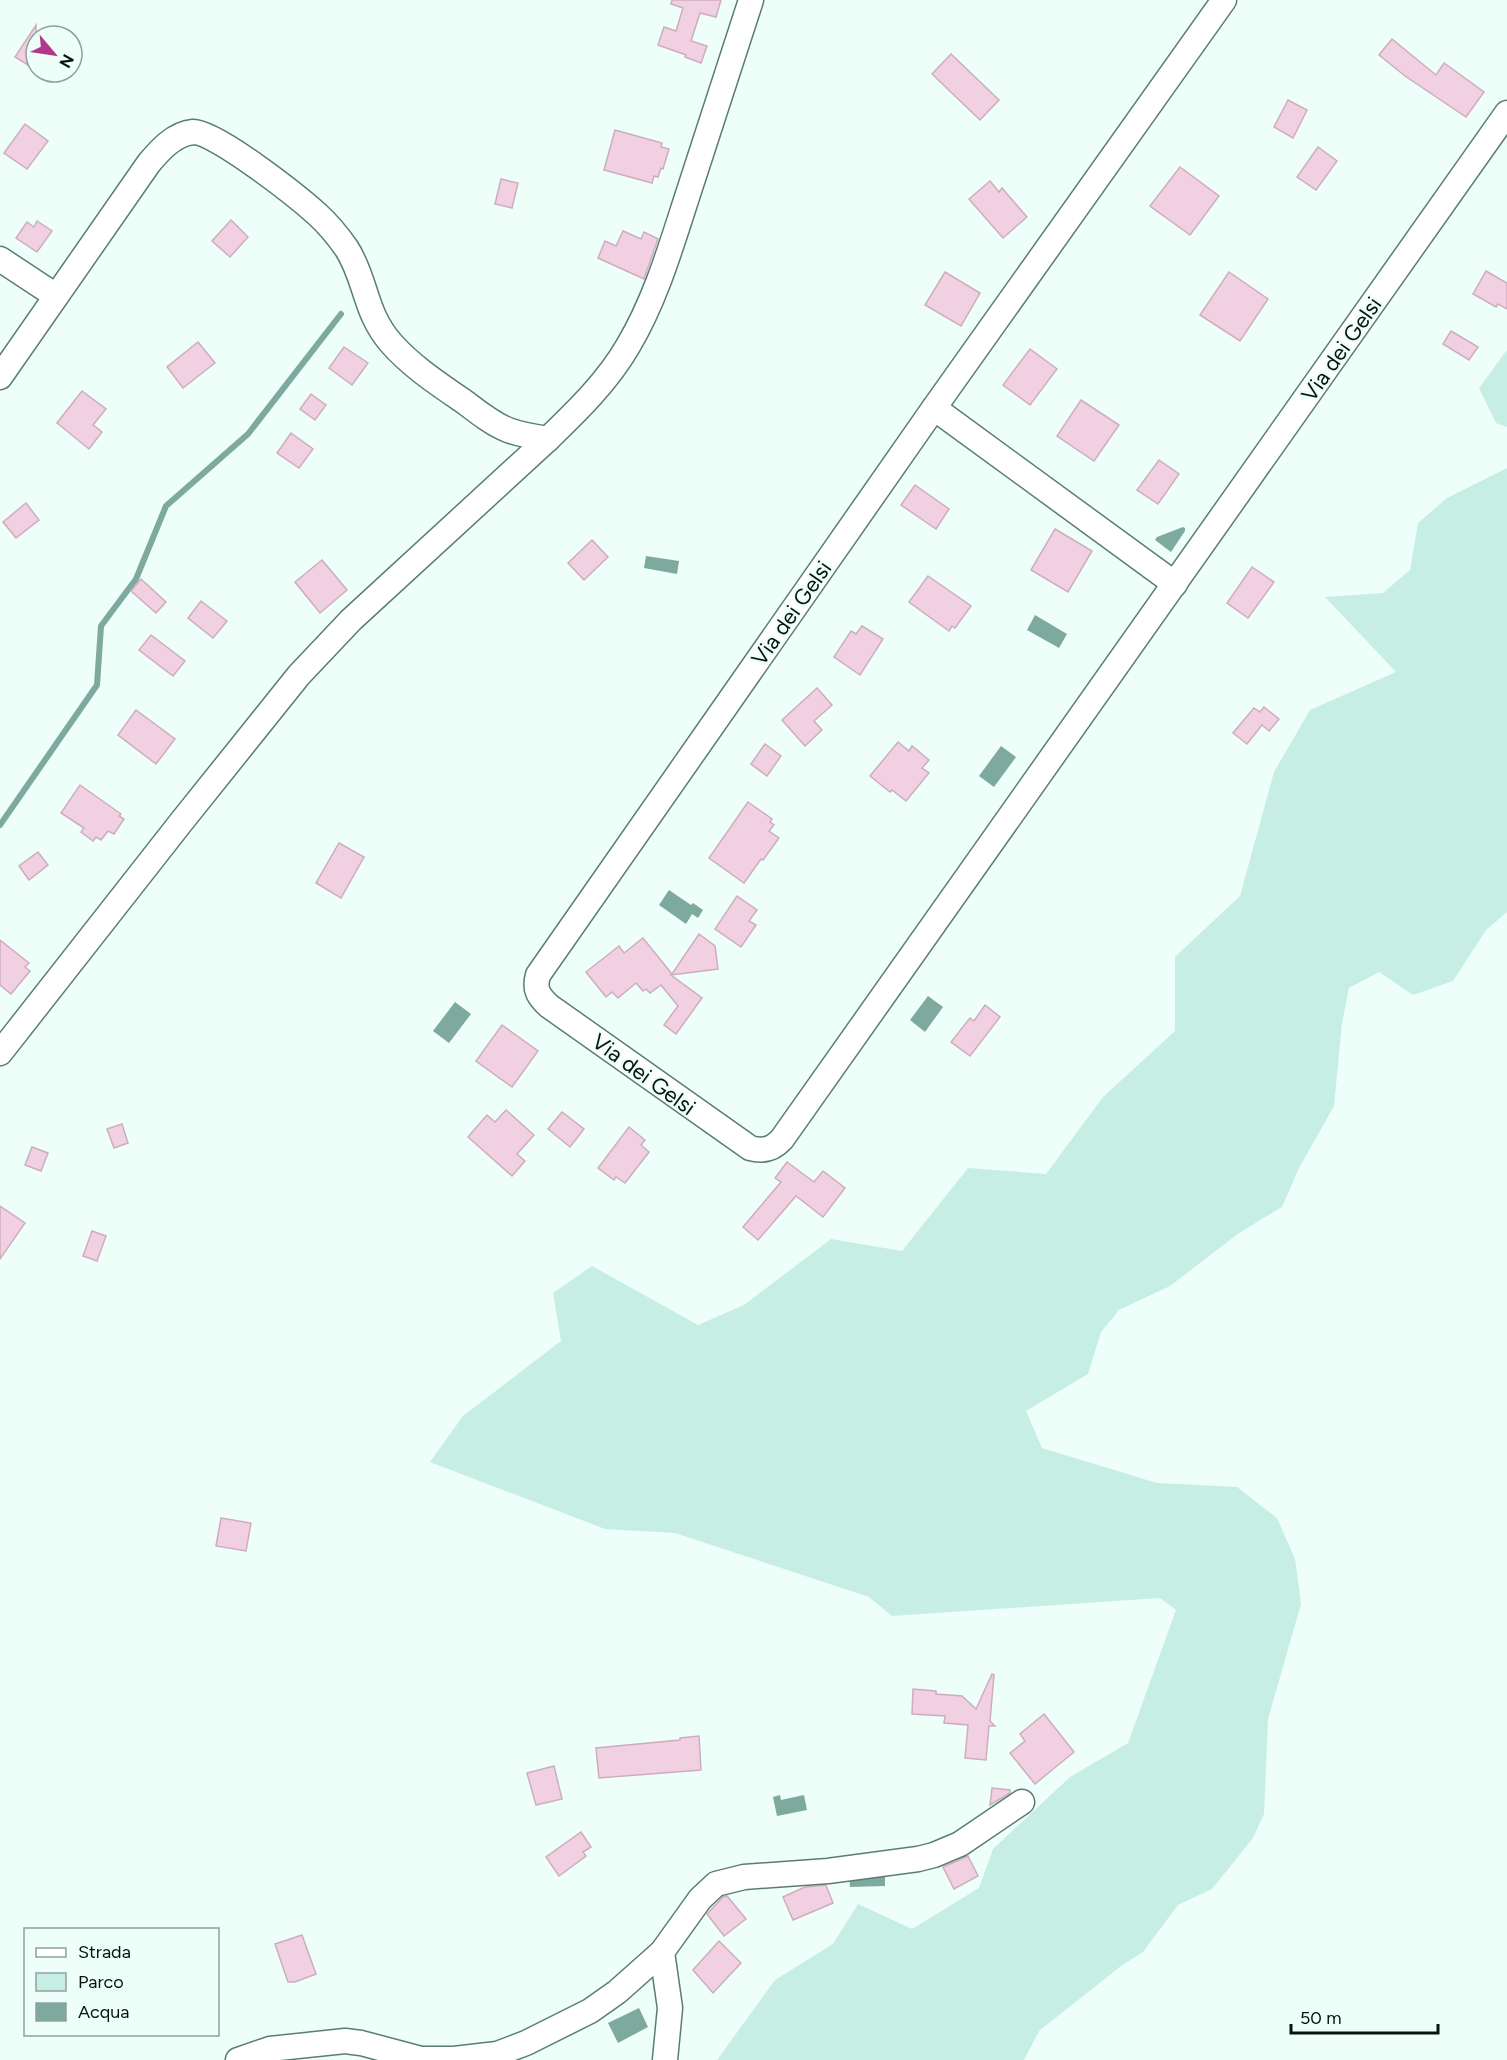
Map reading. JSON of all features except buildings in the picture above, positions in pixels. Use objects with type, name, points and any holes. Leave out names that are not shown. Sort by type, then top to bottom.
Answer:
[{"type":"street","points":[[0,1053],[182,820],[299,675],[358,613],[583,405],[607,377],[645,315],[665,264],[751,0]]},
{"type":"street","name":"Via dei Gelsi","points":[[1224,0],[934,408],[542,969],[536,982],[539,996],[549,1006],[744,1145],[758,1150],[771,1148],[782,1138],[1507,113]]},
{"type":"street","points":[[0,377],[145,169],[160,150],[176,138],[192,132],[211,137],[268,176],[324,221],[351,257],[366,301],[380,328],[411,362],[500,426],[518,433],[548,438]]},
{"type":"street","points":[[0,259],[56,296]]},
{"type":"street","points":[[934,408],[1175,585]]},
{"type":"street","points":[[238,2060],[270,2049],[345,2041],[425,2059],[489,2056],[526,2043],[605,2001],[662,1952],[700,1899],[710,1888],[722,1881],[744,1876],[837,1870],[927,1857],[960,1844],[1022,1802]]},
{"type":"street","points":[[662,1952],[670,2008],[665,2060]]},
{"type":"green space","points":[[1507,350],[1507,427],[1496,423],[1479,388]]},
{"type":"green space","points":[[1507,468],[1507,912],[1486,930],[1453,981],[1413,995],[1379,972],[1349,988],[1342,1023],[1334,1106],[1299,1168],[1282,1207],[1239,1233],[1170,1286],[1119,1310],[1101,1332],[1088,1374],[1026,1411],[1042,1448],[1157,1483],[1237,1487],[1277,1518],[1295,1559],[1301,1604],[1268,1719],[1264,1814],[1253,1838],[1212,1889],[1178,1905],[1143,1952],[1121,1966],[1039,2031],[1024,2060],[717,2060],[775,1980],[833,1944],[858,1904],[912,1929],[979,1888],[993,1849],[1070,1777],[1128,1743],[1176,1610],[1160,1598],[892,1616],[869,1597],[675,1533],[605,1529],[430,1462],[463,1416],[561,1341],[553,1293],[592,1266],[698,1325],[744,1305],[831,1239],[902,1251],[968,1168],[1046,1174],[1103,1097],[1175,1031],[1175,957],[1240,896],[1274,772],[1310,710],[1396,672],[1325,597],[1383,593],[1410,570],[1418,523],[1447,498]]},
{"type":"water","points":[[1183,527],[1185,531],[1171,552],[1155,540],[1157,537]]},
{"type":"water","points":[[646,556],[679,561],[677,574],[644,568]]},
{"type":"water","points":[[1035,615],[1067,634],[1059,648],[1027,630]]},
{"type":"water","points":[[1001,746],[1016,757],[994,787],[979,776]]},
{"type":"water","points":[[669,890],[703,910],[698,918],[692,914],[686,924],[659,905]]},
{"type":"water","points":[[928,996],[943,1007],[925,1032],[910,1020]]},
{"type":"water","points":[[455,1002],[471,1014],[449,1043],[433,1031]]},
{"type":"water","points":[[780,1795],[781,1800],[804,1795],[807,1810],[777,1816],[773,1797]]},
{"type":"water","points":[[885,1874],[885,1886],[850,1887],[849,1875]]},
{"type":"water","points":[[639,2008],[648,2027],[618,2043],[608,2023]]},
{"type":"waterway","points":[[0,825],[97,685],[101,626],[136,579],[166,506],[248,434],[341,314]]}]
